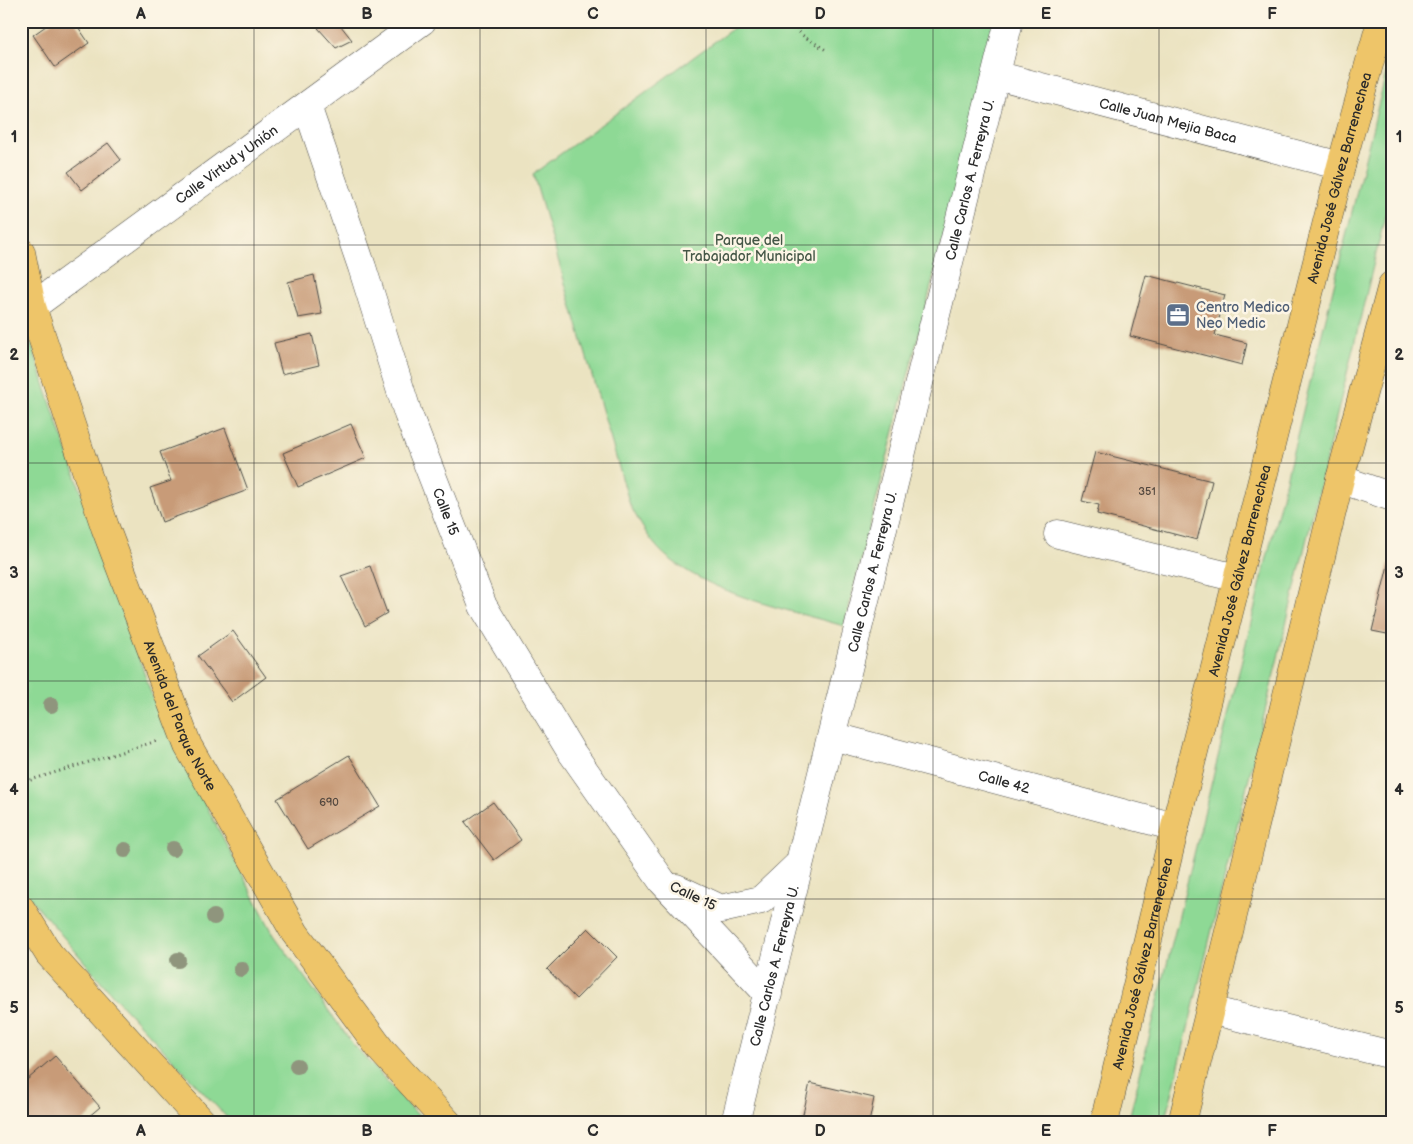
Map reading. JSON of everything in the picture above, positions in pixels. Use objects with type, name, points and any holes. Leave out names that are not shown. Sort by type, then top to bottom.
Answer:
[{"type":"main road","name":"Avenida José Gálvez Barrenechea","points":[[1104,1123],[1175,827],[1340,166],[1381,21]]},
{"type":"main road","name":"Avenida del Parque Norte","points":[[21,252],[32,307],[105,527],[188,746],[295,933],[382,1051],[448,1123]]},
{"type":"main road","points":[[1182,1123],[1340,480],[1392,285]]},
{"type":"main road","points":[[21,909],[49,954],[203,1123]]},
{"type":"street","name":"Calle Virtud y Unión","points":[[32,307],[422,21]]},
{"type":"street","name":"Calle Carlos A. Ferreyra U.","points":[[736,1123],[1009,21]]},
{"type":"street","name":"Calle Juan Mejia Baca","points":[[996,75],[1340,166]]},
{"type":"street","name":"Calle 15","points":[[306,106],[362,267],[408,414],[483,606],[570,750],[662,881],[768,994]]},
{"type":"street","points":[[1340,480],[1392,496]]},
{"type":"street","points":[[1058,534],[1237,578]]},
{"type":"street","name":"Calle 42","points":[[832,736],[1175,827]]},
{"type":"street","name":"Calle 15","points":[[662,881],[721,909],[761,900],[799,864]]},
{"type":"street","points":[[1210,1010],[1392,1055]]},
{"type":"path","points":[[789,21],[802,36],[826,50]]},
{"type":"path","points":[[21,783],[183,733]]},
{"type":"green space","name":"Parque del Trabajador Municipal","points":[[743,21],[999,21],[844,626],[754,600],[711,584],[671,560],[648,535],[630,505],[533,174]]},
{"type":"green space","points":[[1392,49],[1392,188],[1165,1123],[1128,1123]]},
{"type":"green space","points":[[21,309],[46,390],[152,696],[212,817],[274,935],[352,1043],[425,1123],[232,1123],[116,999],[21,886]]},
{"type":"building","points":[[53,21],[74,21],[89,43],[55,67],[33,35]]},
{"type":"building","points":[[331,21],[337,21],[352,40],[336,48],[318,28]]},
{"type":"building","points":[[108,143],[121,160],[82,190],[68,172]]},
{"type":"building","points":[[314,275],[322,314],[298,318],[288,282]]},
{"type":"building","name":"Centro Medico Neo Medic","points":[[1146,275],[1225,295],[1215,335],[1247,343],[1242,365],[1130,336]]},
{"type":"building","points":[[312,334],[319,365],[282,374],[274,343]]},
{"type":"building","points":[[351,424],[366,458],[298,487],[283,453]]},
{"type":"building","points":[[225,428],[248,490],[162,522],[150,488],[171,481],[160,452]]},
{"type":"building","points":[[1095,452],[1212,481],[1197,540],[1097,514],[1099,505],[1082,501]]},
{"type":"building","points":[[1392,553],[1392,635],[1372,631]]},
{"type":"building","points":[[370,566],[387,613],[365,626],[341,576]]},
{"type":"building","points":[[233,631],[266,677],[232,702],[198,656]]},
{"type":"building","points":[[349,755],[380,806],[308,849],[277,799]]},
{"type":"building","points":[[493,802],[521,840],[494,860],[465,822]]},
{"type":"building","points":[[588,928],[617,957],[576,999],[547,969]]},
{"type":"building","points":[[55,1056],[100,1107],[81,1123],[21,1123],[21,1085]]},
{"type":"building","points":[[810,1083],[874,1098],[869,1123],[801,1123]]},
{"type":"place","name":"Centro Medico Neo Medic","points":[[1178,315]]}]
